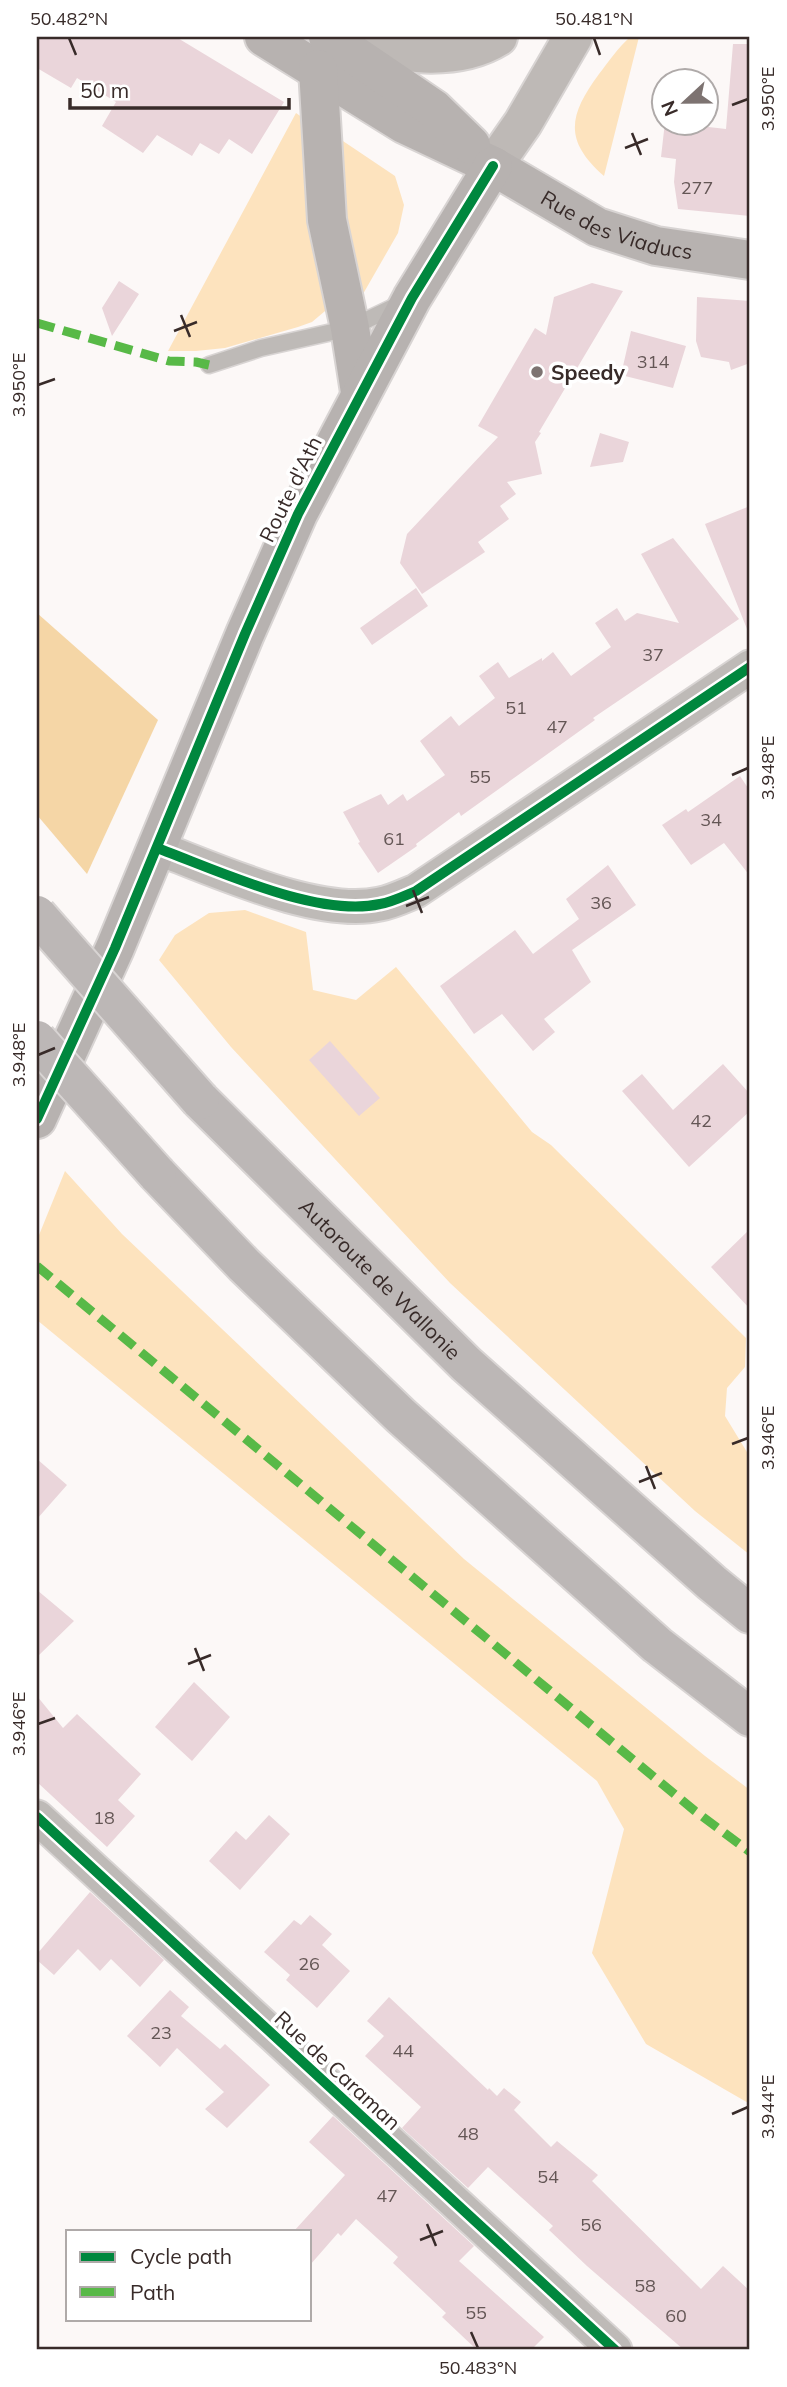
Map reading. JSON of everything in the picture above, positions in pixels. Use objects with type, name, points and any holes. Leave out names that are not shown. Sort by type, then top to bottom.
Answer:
[{"type":"highway","name":"Autoroute de Wallonie","points":[[37,915],[200,1100],[466,1364],[750,1614]]},
{"type":"highway","points":[[37,1040],[244,1265],[401,1416],[657,1645],[750,1717]]},
{"type":"main road","name":"Rue des Viaducs","points":[[264,37],[327,49],[404,124],[493,166],[586,221],[656,246],[750,260]]},
{"type":"main road","points":[[360,392],[350,328],[327,220],[327,49],[438,54],[467,50],[498,37]]},
{"type":"main road","points":[[493,166],[523,123],[573,37]]},
{"type":"main road","name":"Route d'Ath","points":[[37,1119],[115,948],[298,514],[360,392],[412,298],[493,166]]},
{"type":"street","points":[[157,848],[295,899],[348,905],[379,905],[416,891],[746,678]]},
{"type":"street","name":"Rue de Caraman","points":[[37,1817],[615,2350]]},
{"type":"lane","points":[[209,365],[261,348],[350,328],[412,298]]},
{"type":"shaded area","points":[[630,37],[639,37],[604,176],[591,163],[576,139],[577,115],[581,102],[599,74]]},
{"type":"shaded area","points":[[296,113],[309,122],[331,306],[312,322],[225,348],[168,351]]},
{"type":"shaded area","points":[[337,137],[395,176],[404,205],[398,233],[363,294],[354,302]]},
{"type":"shaded area","points":[[37,613],[158,720],[87,874],[37,815]]},
{"type":"shaded area","points":[[245,910],[306,932],[313,990],[356,1000],[396,967],[532,1132],[551,1145],[746,1338],[745,1367],[727,1388],[725,1416],[750,1457],[750,1555],[695,1511],[450,1283],[231,1047],[159,960],[175,935],[209,913]]},
{"type":"shaded area","points":[[65,1171],[122,1234],[464,1559],[750,1790],[750,2104],[646,2044],[592,1953],[624,1829],[597,1781],[37,1320],[37,1240]]},
{"type":"building","points":[[37,37],[176,37],[284,102],[252,154],[229,139],[219,154],[200,143],[192,156],[157,135],[143,153],[102,126],[116,102],[77,78],[71,88],[37,68]]},
{"type":"building","points":[[733,44],[750,44],[750,216],[678,209],[674,182],[676,159],[661,157],[663,136],[720,136],[720,128],[726,129]]},
{"type":"building","points":[[119,281],[139,294],[112,336],[102,308]]},
{"type":"building","points":[[592,283],[623,291],[539,432],[541,433],[535,442],[542,474],[507,482],[516,494],[500,506],[509,519],[478,542],[485,552],[422,594],[400,563],[407,534],[498,437],[478,426],[535,328],[546,335],[554,297]]},
{"type":"building","points":[[697,297],[750,301],[750,363],[731,370],[729,362],[701,357],[696,341]]},
{"type":"building","points":[[631,331],[686,346],[673,388],[621,375]]},
{"type":"building","points":[[600,433],[629,442],[623,462],[590,467]]},
{"type":"building","points":[[750,506],[750,634],[749,634],[705,524]]},
{"type":"building","points":[[673,538],[739,619],[593,718],[595,720],[461,816],[459,812],[378,873],[358,843],[360,842],[343,812],[381,794],[388,805],[403,794],[407,801],[445,775],[420,741],[451,716],[459,726],[495,698],[479,676],[498,662],[509,678],[542,658],[542,661],[553,652],[571,676],[611,647],[595,623],[617,608],[625,621],[637,613],[679,623],[641,554]]},
{"type":"building","points":[[416,588],[428,606],[372,645],[360,628]]},
{"type":"building","points":[[740,776],[750,791],[750,876],[724,843],[691,865],[662,825],[686,809],[688,812]]},
{"type":"building","points":[[608,865],[636,905],[572,950],[591,982],[544,1019],[555,1032],[533,1051],[502,1014],[474,1034],[440,986],[515,930],[533,954],[579,919],[566,899]]},
{"type":"building","points":[[330,1041],[380,1098],[359,1116],[309,1060]]},
{"type":"building","points":[[723,1064],[750,1094],[750,1111],[689,1167],[622,1091],[642,1074],[673,1110]]},
{"type":"building","points":[[750,1229],[750,1309],[711,1267]]},
{"type":"building","points":[[37,1459],[67,1485],[37,1519]]},
{"type":"building","points":[[37,1590],[74,1621],[37,1657]]},
{"type":"building","points":[[194,1682],[230,1717],[192,1761],[155,1727]]},
{"type":"building","points":[[37,1696],[63,1728],[77,1714],[141,1774],[118,1800],[135,1816],[107,1847],[37,1782]]},
{"type":"building","points":[[269,1815],[290,1834],[240,1890],[209,1861],[236,1831],[246,1840]]},
{"type":"building","points":[[90,1892],[164,1960],[140,1987],[111,1959],[100,1971],[78,1949],[54,1975],[37,1960],[37,1954]]},
{"type":"building","points":[[310,1915],[332,1934],[322,1945],[350,1971],[317,2008],[286,1980],[290,1975],[264,1952],[294,1920],[301,1925]]},
{"type":"building","points":[[170,1990],[189,2007],[181,2016],[220,2049],[225,2044],[270,2085],[227,2128],[205,2109],[224,2092],[177,2048],[160,2067],[127,2036]]},
{"type":"building","points":[[389,1997],[488,2090],[489,2088],[497,2096],[504,2088],[521,2102],[514,2110],[551,2147],[557,2141],[598,2175],[592,2181],[701,2289],[723,2266],[750,2291],[750,2350],[684,2350],[587,2266],[549,2230],[553,2226],[488,2167],[468,2188],[402,2128],[421,2107],[365,2056],[384,2036],[367,2021]]},
{"type":"building","points":[[333,2116],[474,2246],[459,2261],[544,2337],[531,2350],[477,2350],[442,2317],[446,2313],[393,2263],[398,2257],[356,2219],[341,2236],[338,2233],[312,2263],[312,2230],[295,2230],[345,2175],[309,2142]]},
{"type":"marked path","points":[[37,323],[169,361],[209,365]]},
{"type":"marked path","points":[[37,1266],[695,1811],[750,1852]]},
{"type":"cycle path","points":[[37,1119],[115,948],[245,634],[298,514],[412,298],[493,166]]},
{"type":"cycle path","points":[[157,848],[268,890],[298,898],[355,907],[389,902],[416,891],[750,667]]},
{"type":"cycle path","points":[[37,1817],[615,2350]]},
{"type":"place","name":"Speedy","points":[[537,372]]}]
